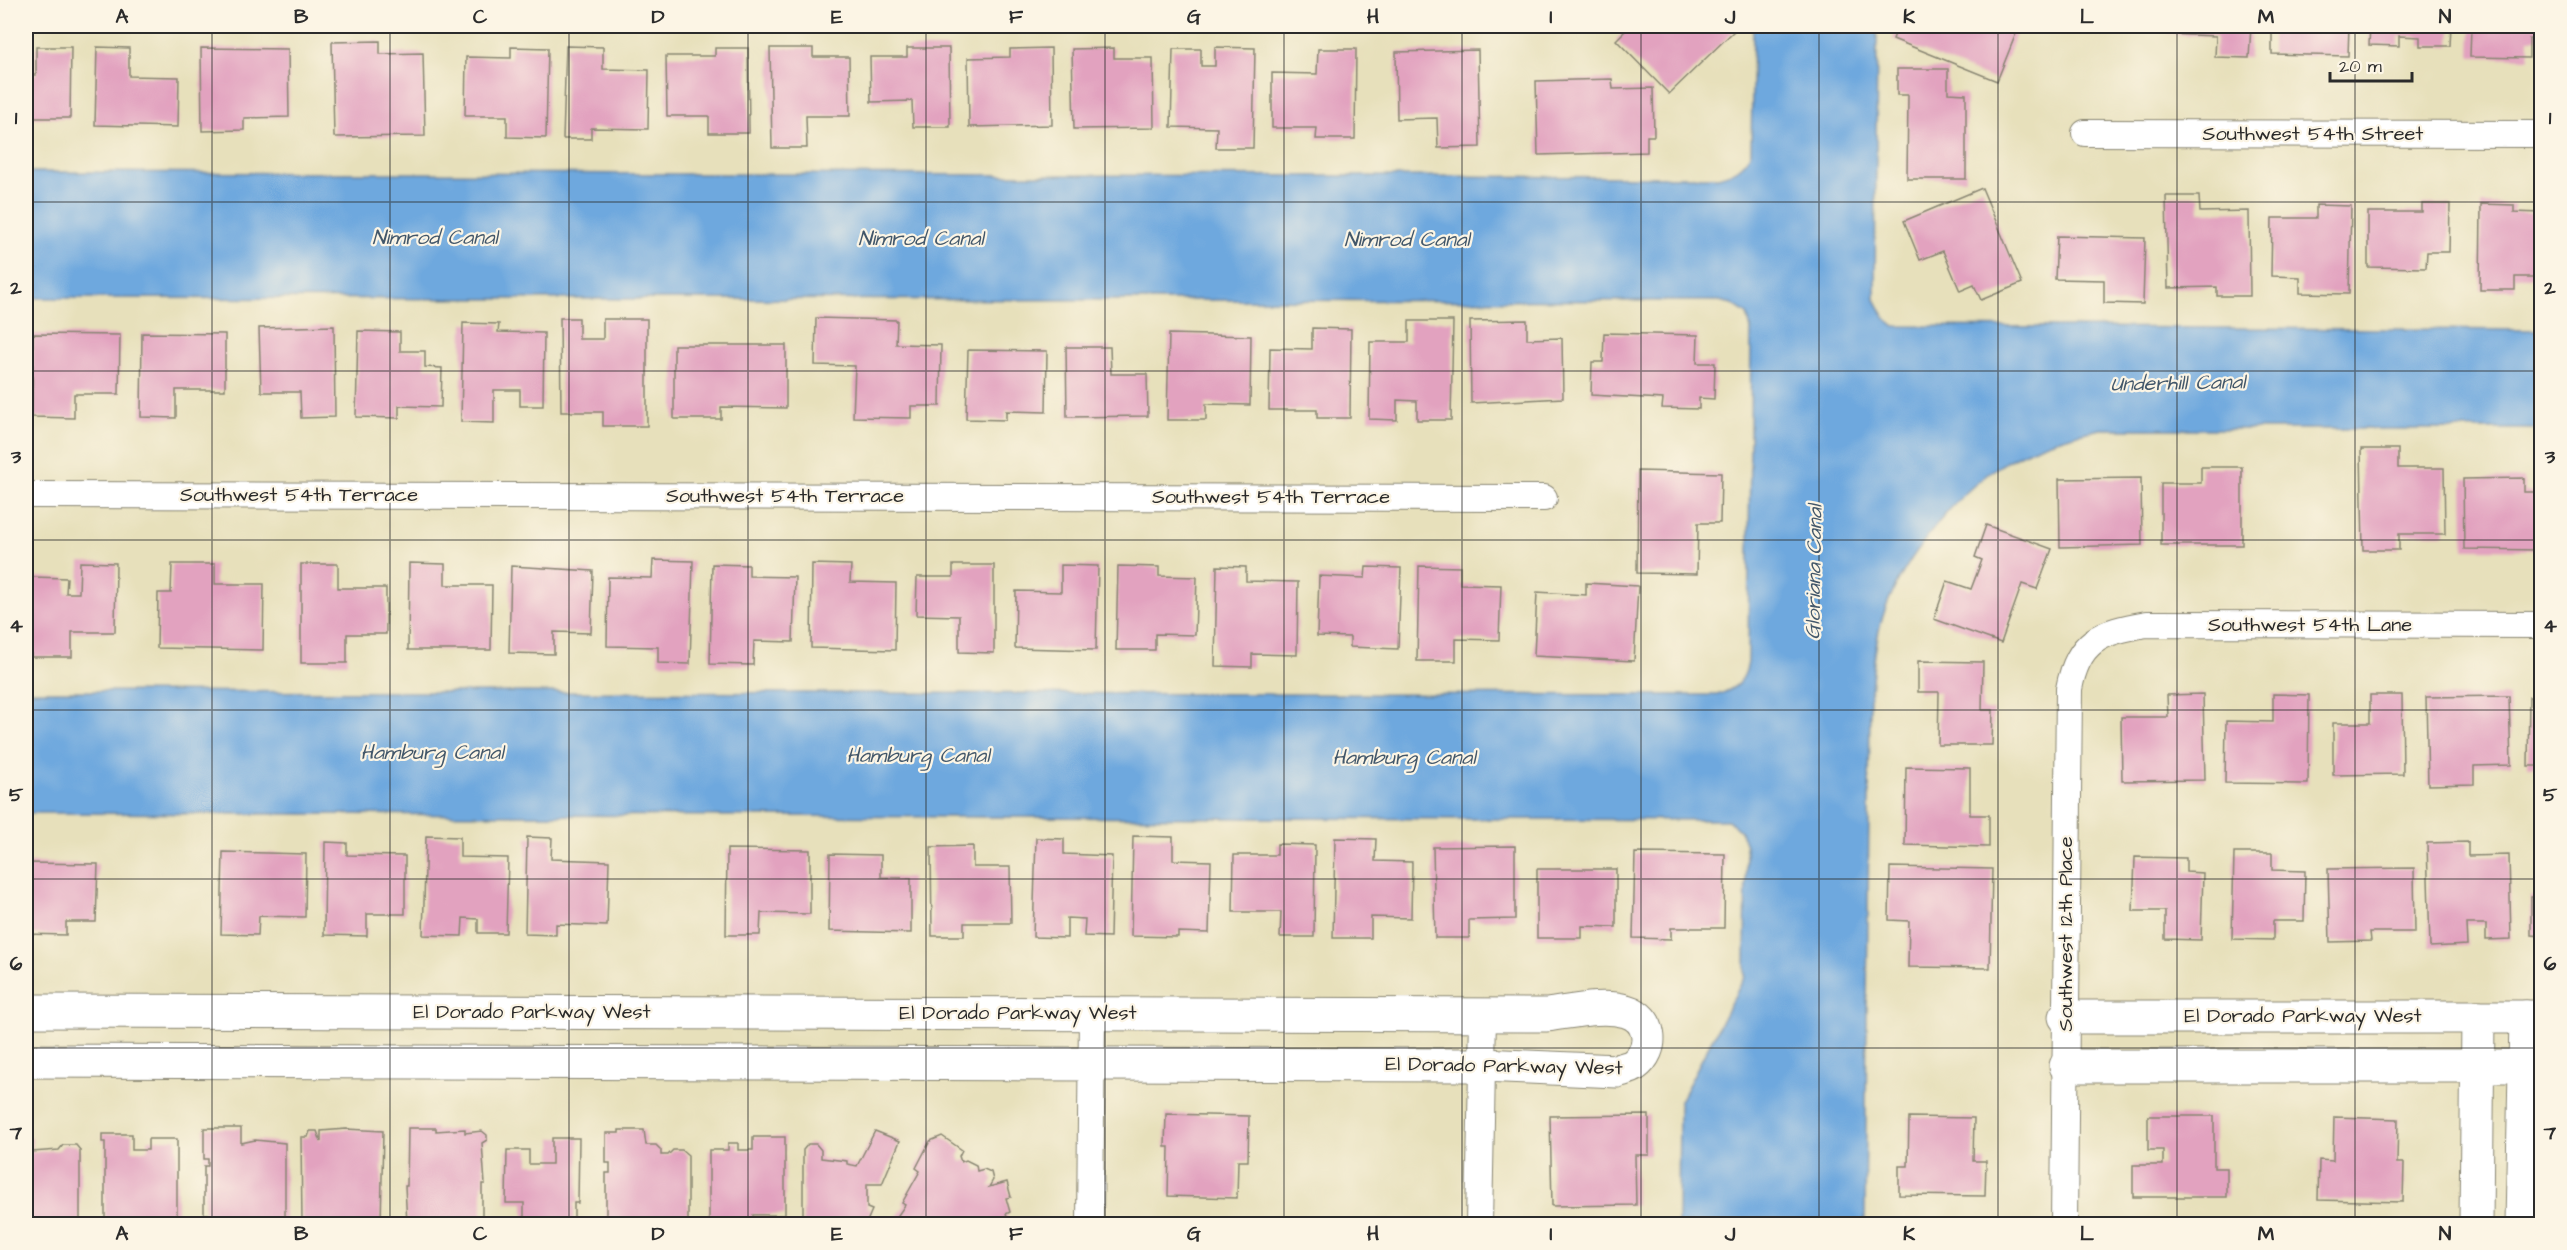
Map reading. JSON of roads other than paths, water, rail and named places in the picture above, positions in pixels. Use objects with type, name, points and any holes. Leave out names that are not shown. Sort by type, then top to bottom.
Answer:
[{"type":"street","name":"Southwest 54th Street","points":[[2085,133],[2541,134]]},
{"type":"street","name":"Southwest 54th Terrace","points":[[26,495],[1544,498]]},
{"type":"street","name":"Southwest 54th Lane","points":[[2085,648],[2104,633],[2147,624],[2541,625]]},
{"type":"street","name":"Southwest 12th Place","points":[[2064,1224],[2068,690],[2073,667],[2085,648]]},
{"type":"street","name":"El Dorado Parkway West","points":[[26,1011],[1547,1015],[1610,1009],[1626,1011],[1640,1017],[1646,1025],[1648,1035],[1647,1045],[1639,1060],[1633,1066],[1617,1071],[1482,1065],[26,1061]]},
{"type":"street","points":[[331,1062],[332,1011]]},
{"type":"street","points":[[1090,1224],[1092,1013]]},
{"type":"street","points":[[1479,1224],[1483,1015]]},
{"type":"street","name":"El Dorado Parkway West","points":[[2065,1017],[2534,1017]]},
{"type":"street","points":[[2476,1224],[2478,1017]]},
{"type":"street","points":[[2522,1224],[2534,1066],[2534,1017]]},
{"type":"street","points":[[2066,1066],[2534,1066]]},
{"type":"water","points":[[1753,26],[1877,26],[1875,299],[1885,318],[1895,326],[2541,330],[2541,429],[2101,429],[2046,443],[2007,461],[1978,482],[1961,498],[1928,536],[1900,578],[1882,619],[1875,649],[1870,700],[1865,1224],[1678,1224],[1679,1103],[1745,976],[1746,846],[1741,832],[1728,820],[26,813],[26,691],[1717,695],[1724,693],[1742,679],[1748,662],[1751,329],[1747,314],[1732,304],[1719,301],[26,298],[26,172],[1718,177],[1738,169],[1751,152]]},
{"type":"water label","name":"Nimrod Canal","points":[[435,237]]},
{"type":"water label","name":"Nimrod Canal","points":[[921,238]]},
{"type":"water label","name":"Nimrod Canal","points":[[1407,239]]},
{"type":"water label","name":"Underhill Canal","points":[[2178,383]]},
{"type":"water label","name":"Gloriana Canal","points":[[1814,572]]},
{"type":"water label","name":"Hamburg Canal","points":[[432,752]]},
{"type":"water label","name":"Hamburg Canal","points":[[918,755]]},
{"type":"water label","name":"Hamburg Canal","points":[[1404,757]]}]
